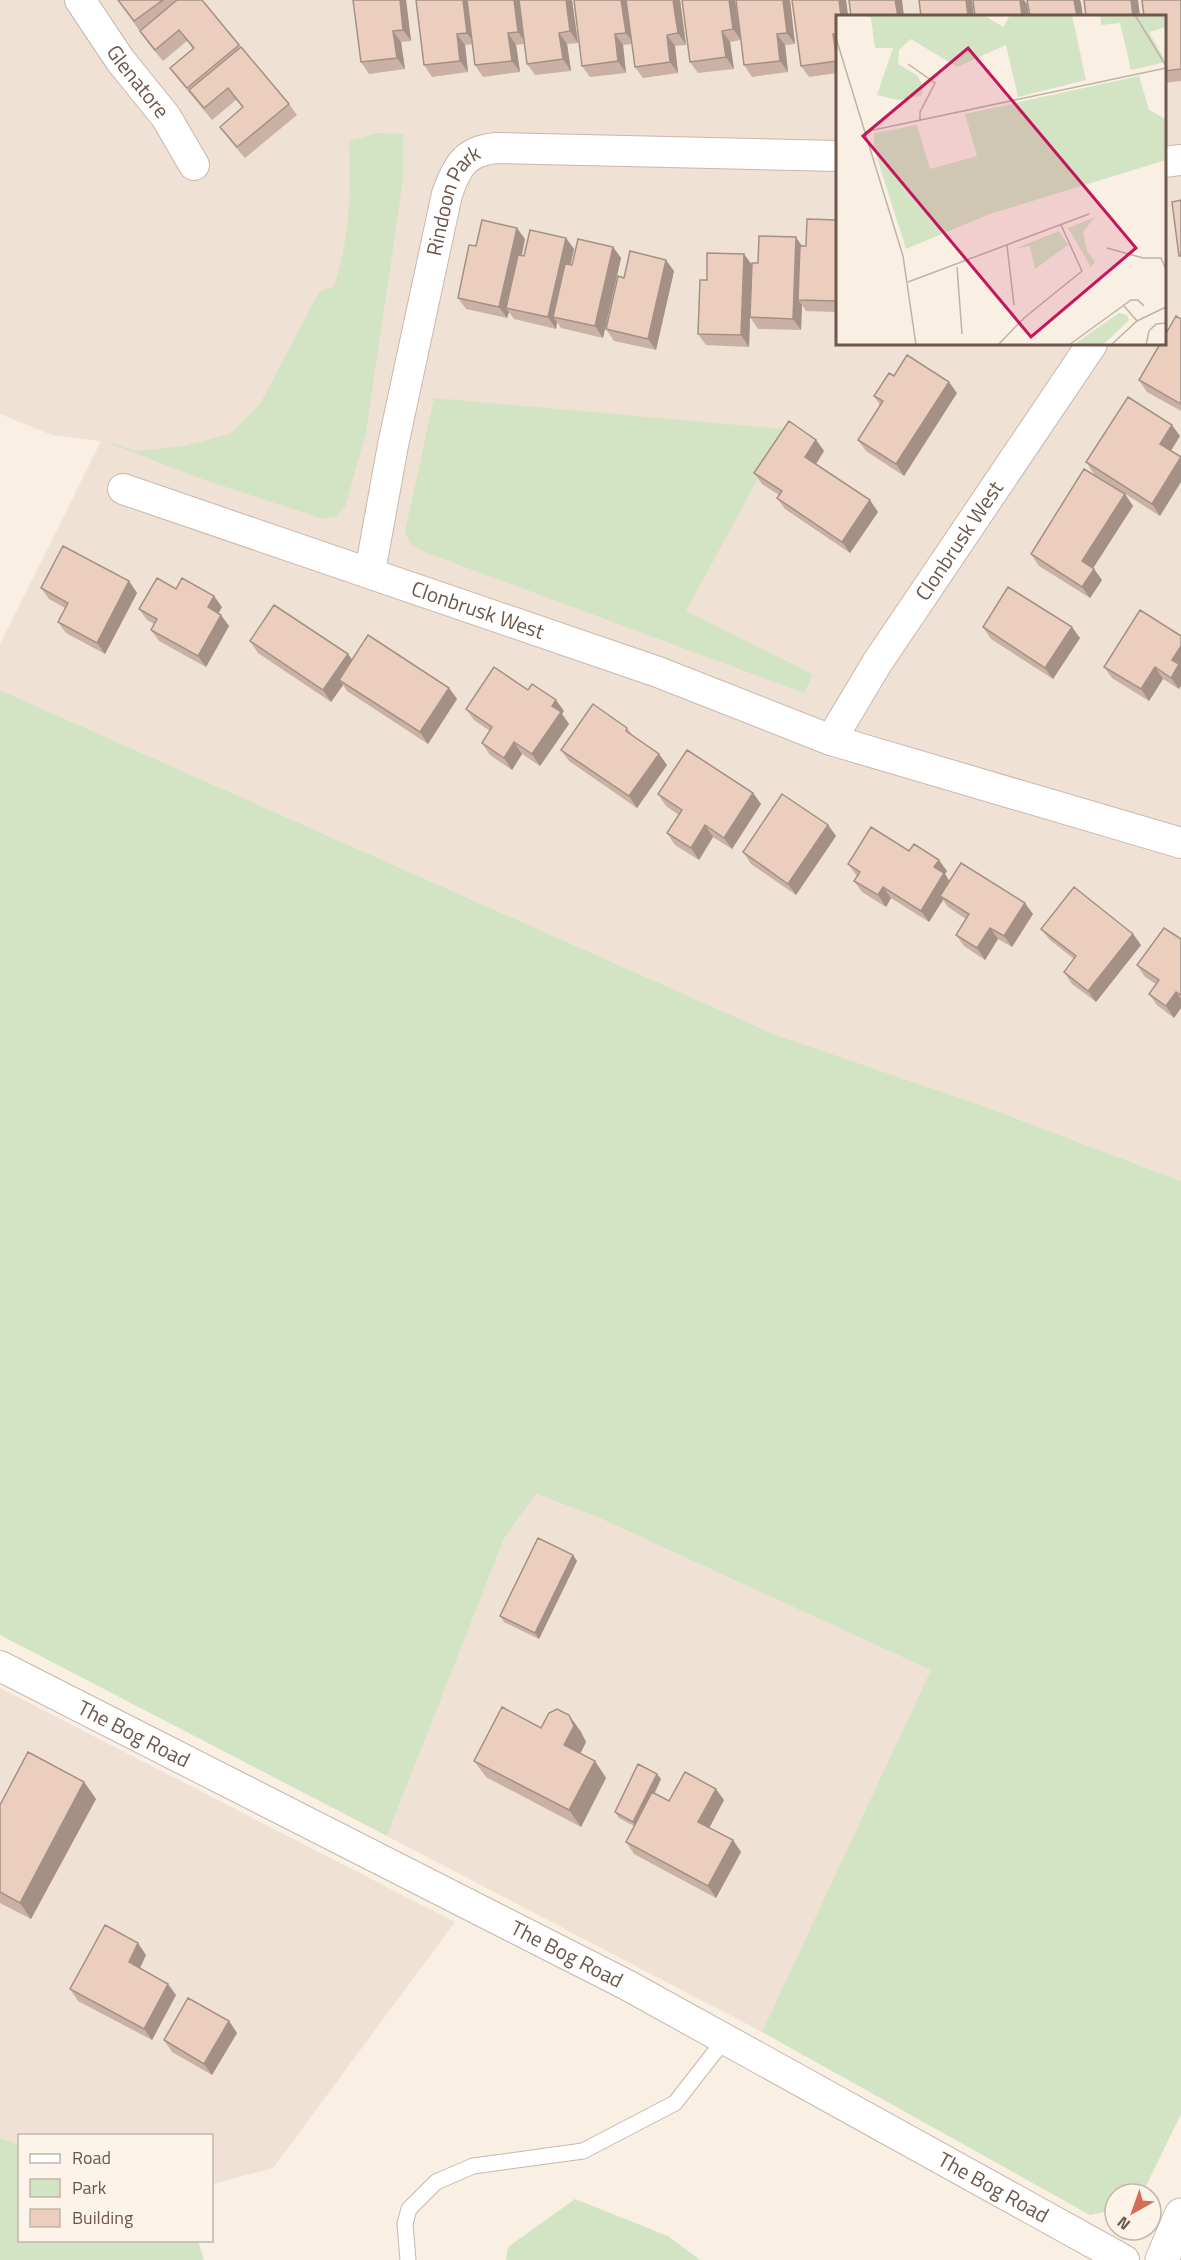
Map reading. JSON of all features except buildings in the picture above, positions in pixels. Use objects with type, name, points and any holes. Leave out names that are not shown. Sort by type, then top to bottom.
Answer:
[{"type":"street","name":"Glenatore","points":[[80,0],[120,60],[165,117],[194,165]]},
{"type":"street","name":"Rindoon Park","points":[[370,573],[393,445],[447,194],[455,172],[464,161],[482,149],[496,148],[836,156]]},
{"type":"street","points":[[1166,162],[1181,160]]},
{"type":"street","name":"Clonbrusk West","points":[[831,740],[877,663],[1091,345]]},
{"type":"street","name":"Clonbrusk West","points":[[123,489],[658,672],[831,740],[1181,843]]},
{"type":"street","name":"The Bog Road","points":[[0,1666],[627,1985],[1124,2260]]},
{"type":"street","points":[[1162,2260],[1181,2215]]},
{"type":"lane","points":[[408,2260],[405,2224],[409,2209],[436,2182],[472,2166],[583,2151],[675,2103],[725,2039]]},
{"type":"shaded area","points":[[0,0],[1181,0],[1181,1181],[978,1104],[776,1035],[0,690],[0,644],[101,441],[52,435],[0,414]]},
{"type":"shaded area","points":[[536,1494],[595,1516],[932,1670],[762,2032],[387,1836],[504,1539]]},
{"type":"shaded area","points":[[0,1688],[455,1922],[273,2168],[213,2184],[213,2134],[18,2134],[18,2144],[0,2138]]},
{"type":"green space","points":[[377,133],[403,134],[403,180],[366,432],[346,505],[336,517],[323,519],[207,481],[101,440],[137,451],[183,446],[230,434],[260,404],[319,292],[334,286],[343,250],[348,214],[349,141]]},
{"type":"green space","points":[[434,398],[785,429],[686,611],[813,674],[804,693],[427,553],[410,544],[405,532]]},
{"type":"green space","points":[[0,690],[776,1035],[978,1104],[1181,1181],[1181,2114],[1148,2182],[1103,2182],[1103,2212],[1090,2215],[762,2032],[931,1670],[595,1516],[536,1494],[504,1539],[387,1836],[0,1635]]},
{"type":"green space","points":[[0,2138],[18,2144],[18,2242],[198,2242],[204,2260],[0,2260]]},
{"type":"green space","points":[[575,2199],[668,2236],[700,2260],[506,2260],[508,2247]]}]
